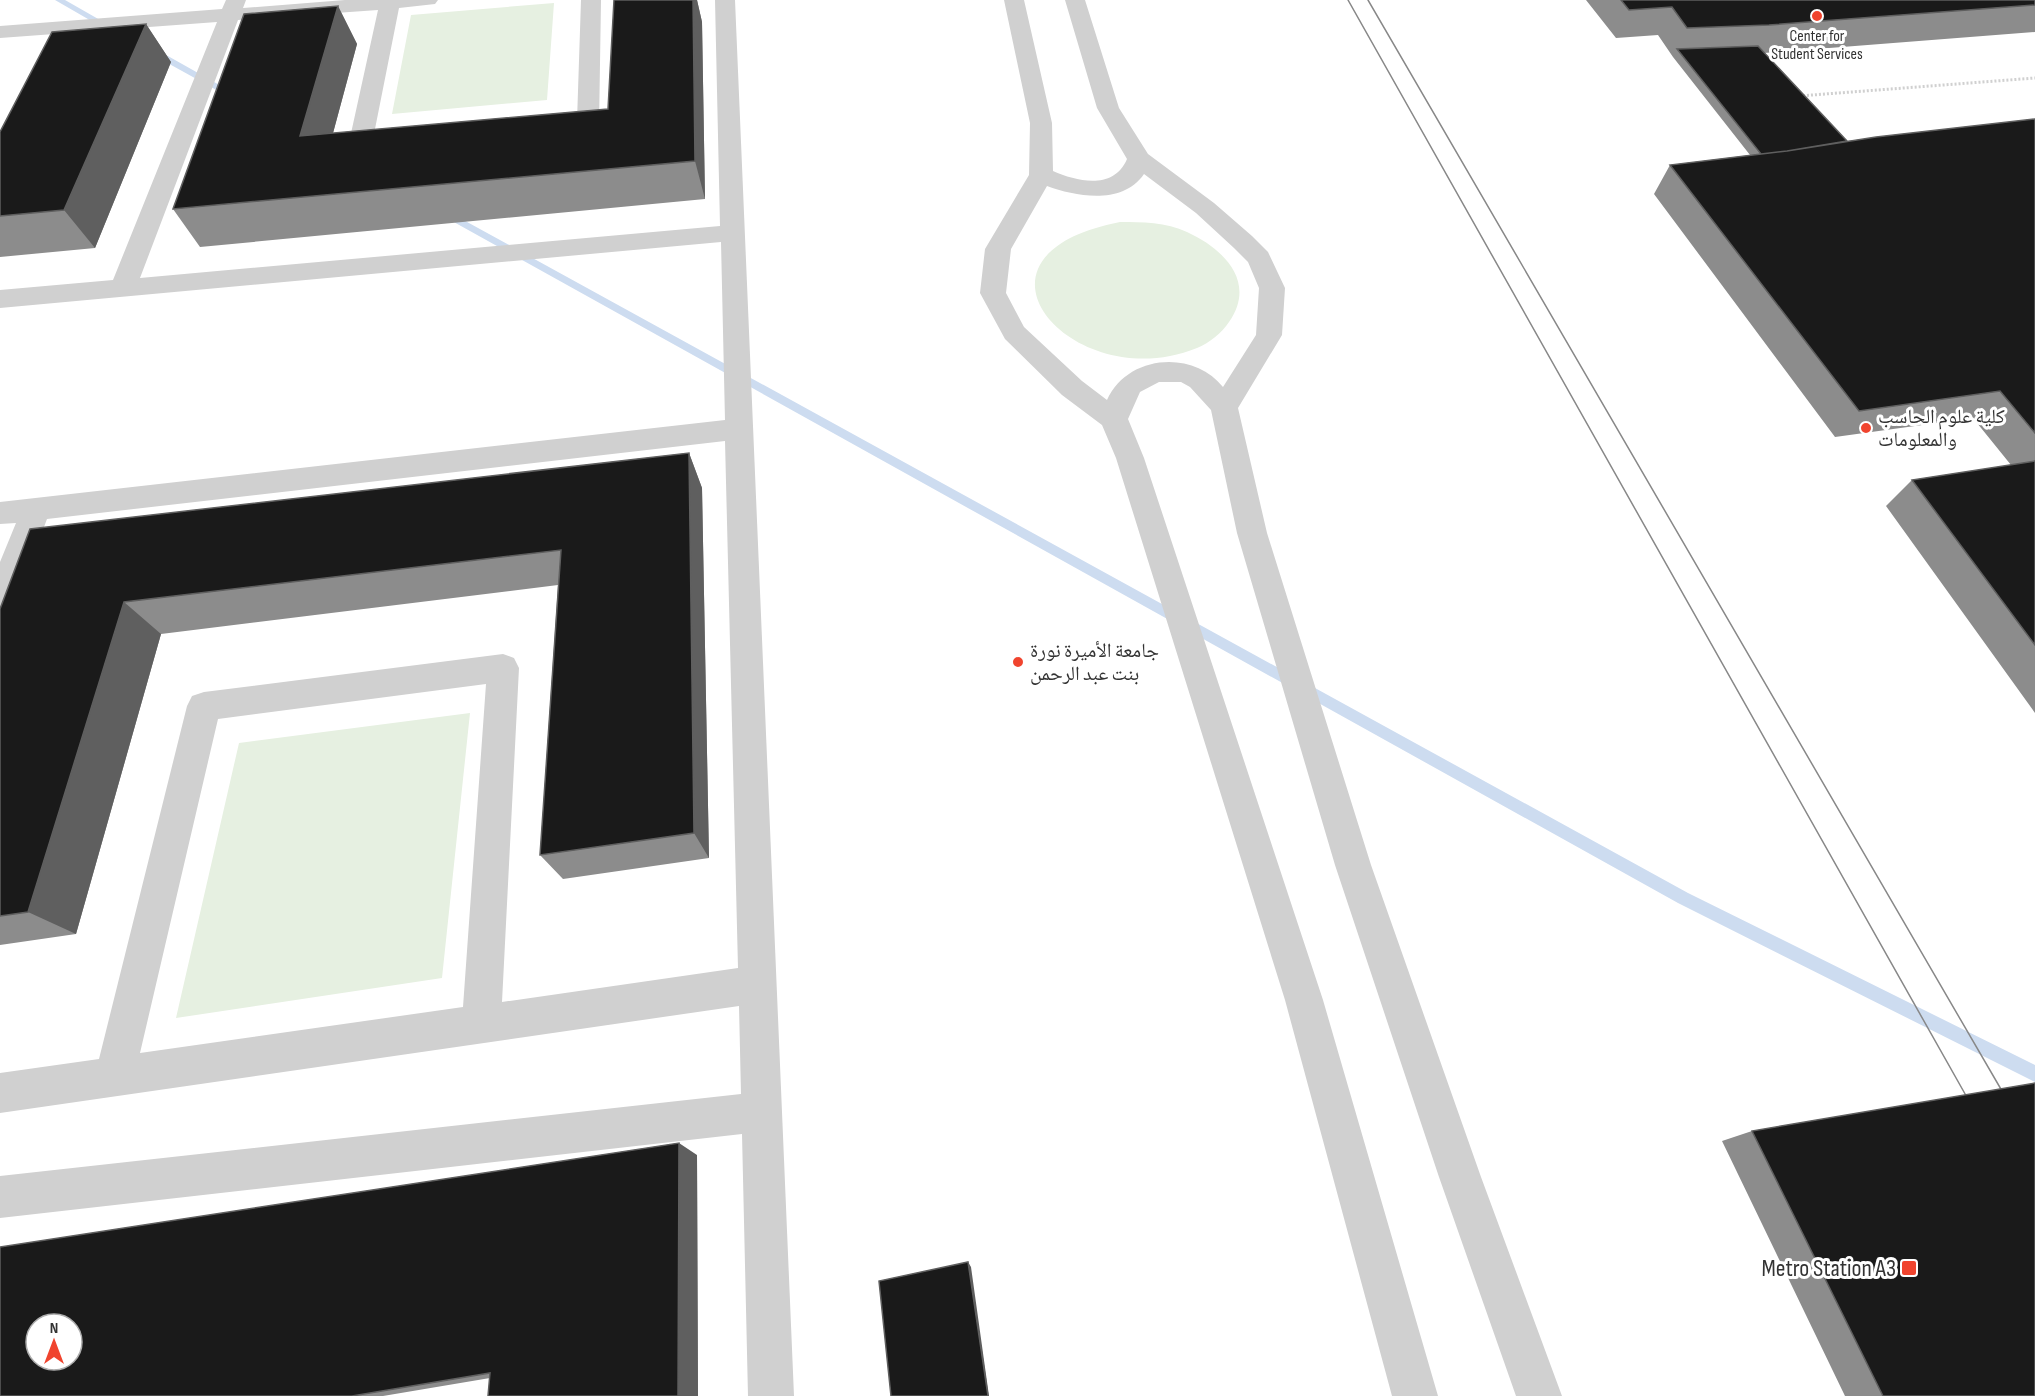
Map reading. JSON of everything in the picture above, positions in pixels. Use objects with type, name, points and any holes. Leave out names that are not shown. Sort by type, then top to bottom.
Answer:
[{"type":"street","points":[[0,32],[65,27],[233,7],[428,0]]},
{"type":"street","points":[[543,131],[588,127],[591,0]]},
{"type":"street","points":[[725,0],[771,1396]]},
{"type":"street","points":[[1014,0],[1041,123],[1041,175],[998,249],[993,293],[1014,333],[1072,388],[1114,419],[1131,458],[1304,1000],[1415,1396]]},
{"type":"street","points":[[1075,0],[1108,108],[1139,159],[1205,208],[1243,242],[1258,258],[1272,288],[1269,335],[1224,408]]},
{"type":"street","points":[[390,3],[360,147],[406,143]]},
{"type":"street","points":[[123,288],[233,7]]},
{"type":"street","points":[[54,47],[65,27]]},
{"type":"street","points":[[1041,175],[1061,185],[1087,188],[1116,185],[1131,175],[1139,159]]},
{"type":"street","points":[[0,300],[733,233]]},
{"type":"street","points":[[1114,419],[1124,393],[1135,380],[1167,371],[1186,374],[1201,380],[1224,408],[1252,533],[1353,864],[1460,1177],[1539,1396]]},
{"type":"street","points":[[0,513],[739,429]]},
{"type":"street","points":[[0,601],[36,509]]},
{"type":"street","points":[[115,1076],[204,706],[503,668],[481,1024]]},
{"type":"street","points":[[0,1093],[758,984]]},
{"type":"street","points":[[0,1197],[762,1112]]},
{"type":"path","points":[[1793,96],[2035,78]]},
{"type":"green space","points":[[554,3],[547,100],[392,114],[411,15]]},
{"type":"green space","points":[[1120,222],[1171,226],[1201,239],[1224,257],[1238,280],[1239,293],[1237,307],[1223,330],[1197,348],[1151,358],[1109,354],[1073,339],[1047,316],[1035,290],[1041,263],[1068,239]]},
{"type":"green space","points":[[470,713],[442,978],[176,1018],[239,743]]},
{"type":"building","points":[[614,0],[693,0],[695,161],[173,209],[244,14],[338,6],[300,136],[608,109]]},
{"type":"building","points":[[1621,0],[2035,0],[2035,5],[1769,25],[1687,28],[1672,7],[1629,10]]},
{"type":"building","points":[[146,24],[64,210],[0,216],[0,132],[52,32]]},
{"type":"building","points":[[1758,46],[1847,141],[1761,154],[1677,49]]},
{"type":"building","name":"كلية علوم الحاسب والمعلومات","points":[[2035,119],[2035,433],[2000,391],[1859,411],[1670,165],[1787,151],[1876,137]]},
{"type":"building","points":[[689,453],[694,833],[540,855],[561,550],[124,602],[28,912],[0,916],[0,609],[30,529]]},
{"type":"building","points":[[2035,461],[2035,645],[1912,480]]},
{"type":"building","name":"Metro Station A3","points":[[2035,1083],[2035,1396],[1883,1396],[1752,1131]]},
{"type":"building","points":[[679,1143],[678,1396],[488,1396],[490,1373],[352,1396],[0,1396],[0,1247]]},
{"type":"building","points":[[968,1262],[988,1396],[891,1396],[879,1281]]},
{"type":"waterway","points":[[59,0],[110,28]]},
{"type":"waterway","points":[[156,53],[234,96]]},
{"type":"waterway","points":[[447,214],[1683,898],[2035,1074]]},
{"type":"tram line","points":[[1348,0],[1973,1108]]},
{"type":"tram line","points":[[1368,0],[2009,1103]]},
{"type":"place","name":"Center for Student Services","points":[[1817,16]]},
{"type":"place","name":"كلية علوم الحاسب والمعلومات","points":[[1866,428]]},
{"type":"place","name":"جامعة الأميرة نورة بنت عبد الرحمن","points":[[1018,662]]},
{"type":"place","name":"Metro Station A3","points":[[1909,1268]]}]
